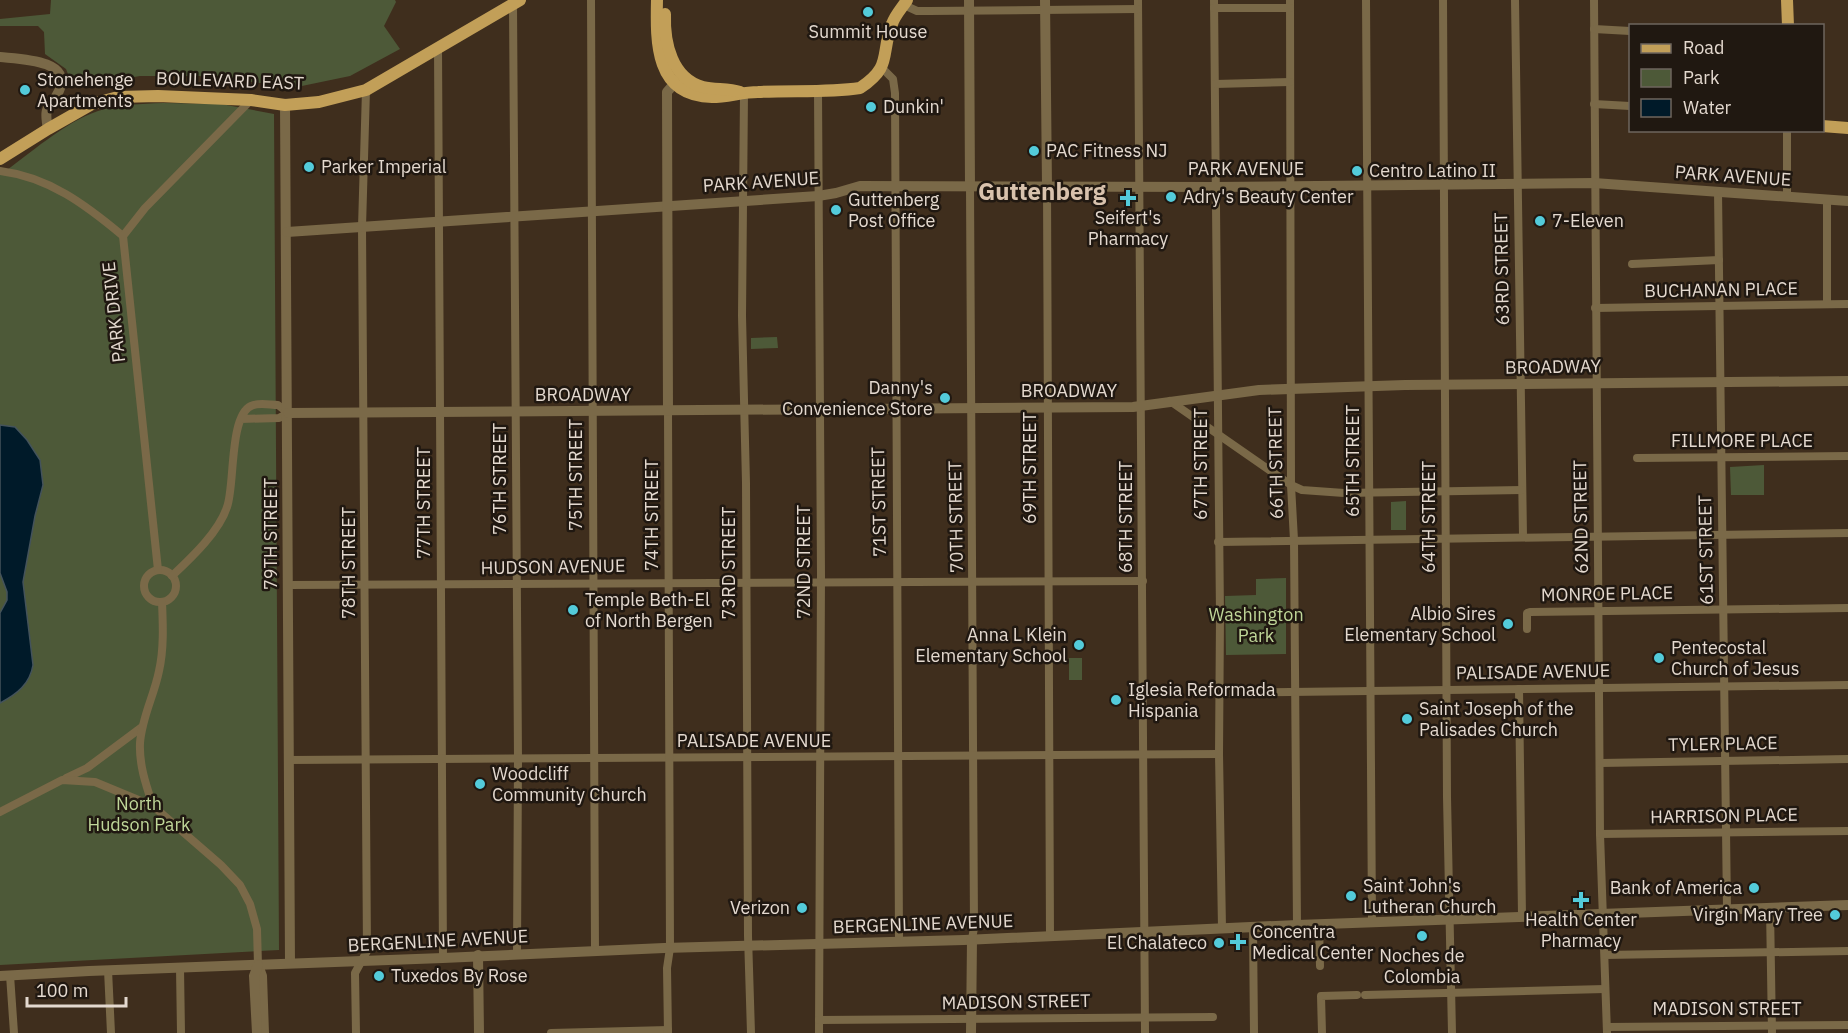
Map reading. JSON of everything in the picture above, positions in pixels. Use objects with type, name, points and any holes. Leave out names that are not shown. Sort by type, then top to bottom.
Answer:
[{"type":"main road","points":[[657,0],[658,53],[664,67],[679,79]]},
{"type":"main road","points":[[665,0],[664,24],[668,49],[683,91],[694,95],[730,96],[744,93],[860,88],[882,68],[891,26],[904,2]]},
{"type":"main road","points":[[1787,0],[1788,24]]},
{"type":"main road","name":"BOULEVARD EAST","points":[[0,159],[92,104],[118,97],[158,96],[251,100],[285,105],[320,102],[366,90],[435,52],[461,34],[517,2]]},
{"type":"main road","points":[[1824,126],[1848,128]]},
{"type":"street","name":"75TH STREET","points":[[591,0],[595,951]]},
{"type":"street","name":"65TH STREET","points":[[1366,0],[1372,922]]},
{"type":"street","name":"64TH STREET","points":[[1443,0],[1444,491],[1452,1033]]},
{"type":"street","name":"63RD STREET","points":[[1515,0],[1523,536]]},
{"type":"street","name":"62ND STREET","points":[[1594,0],[1599,763],[1607,1030]]},
{"type":"street","name":"76TH STREET","points":[[517,2],[515,216],[517,954]]},
{"type":"street","points":[[904,2],[917,10],[969,5],[1138,4]]},
{"type":"street","name":"68TH STREET","points":[[1138,4],[1145,1033]]},
{"type":"street","points":[[1214,4],[1290,4]]},
{"type":"street","name":"67TH STREET","points":[[1214,4],[1222,928]]},
{"type":"street","name":"66TH STREET","points":[[1290,4],[1291,485],[1294,540],[1297,925]]},
{"type":"street","name":"70TH STREET","points":[[969,5],[974,928],[971,1033]]},
{"type":"street","name":"69TH STREET","points":[[1045,5],[1050,936]]},
{"type":"street","points":[[1594,29],[1629,31]]},
{"type":"street","name":"77TH STREET","points":[[435,52],[440,222],[443,958]]},
{"type":"street","points":[[0,57],[47,63],[56,70],[61,80],[60,87],[45,111],[48,129]]},
{"type":"street","name":"71ST STREET","points":[[882,68],[893,79],[895,93],[899,941]]},
{"type":"street","name":"74TH STREET","points":[[668,1032],[667,969],[670,948],[667,93],[679,79]]},
{"type":"street","points":[[1215,84],[1290,82]]},
{"type":"street","name":"78TH STREET","points":[[356,1033],[355,973],[367,951],[362,227],[366,90]]},
{"type":"street","name":"72ND STREET","points":[[818,91],[821,582],[819,1033]]},
{"type":"street","name":"73RD STREET","points":[[744,93],[743,410],[751,1033]]},
{"type":"street","name":"PARK DRIVE","points":[[158,570],[123,236],[145,208],[251,100]]},
{"type":"street","points":[[1594,104],[1629,106]]},
{"type":"street","name":"79TH STREET","points":[[285,105],[290,963]]},
{"type":"street","points":[[1787,132],[1787,197]]},
{"type":"street","points":[[0,171],[24,175],[53,186],[86,207],[123,236]]},
{"type":"street","name":"PARK AVENUE","points":[[287,232],[818,196],[860,186],[1215,187],[1594,183],[1848,201]]},
{"type":"street","name":"61ST STREET","points":[[1718,191],[1727,909]]},
{"type":"street","points":[[1827,199],[1827,304]]},
{"type":"street","points":[[1632,264],[1719,260]]},
{"type":"street","name":"BUCHANAN PLACE","points":[[1595,308],[1848,304]]},
{"type":"street","name":"BROADWAY","points":[[288,413],[1141,407],[1217,395],[1292,389],[1444,385],[1848,381]]},
{"type":"street","points":[[1170,401],[1218,432],[1291,485],[1311,491],[1522,490]]},
{"type":"street","points":[[172,576],[210,536],[227,509],[231,491],[235,439],[241,419],[246,409],[255,405],[278,405],[288,413],[279,418],[241,419]]},
{"type":"street","name":"FILLMORE PLACE","points":[[1637,458],[1848,456]]},
{"type":"street","points":[[1218,542],[1848,533]]},
{"type":"street","points":[[163,570],[172,576],[176,590],[171,598],[157,602],[148,597],[144,588],[149,574],[163,570]]},
{"type":"street","name":"HUDSON AVENUE","points":[[288,585],[1143,582]]},
{"type":"street","points":[[153,806],[141,765],[140,743],[142,727],[159,671],[163,649],[162,602]]},
{"type":"street","name":"MONROE PLACE","points":[[1527,629],[1527,613],[1848,608]]},
{"type":"street","name":"PALISADE AVENUE","points":[[1219,693],[1848,685]]},
{"type":"street","points":[[1519,689],[1522,916]]},
{"type":"street","points":[[0,812],[87,768],[142,727]]},
{"type":"street","name":"PALISADE AVENUE","points":[[289,760],[1219,754]]},
{"type":"street","name":"TYLER PLACE","points":[[1599,763],[1848,759]]},
{"type":"street","points":[[62,780],[95,782],[153,806],[221,865],[240,885],[250,904],[257,929],[258,965],[262,976],[264,1033]]},
{"type":"street","name":"HARRISON PLACE","points":[[1600,834],[1848,831]]},
{"type":"street","name":"BERGENLINE AVENUE","points":[[5,975],[1848,904]]},
{"type":"street","points":[[1770,908],[1772,1029]]},
{"type":"street","points":[[1319,924],[1320,966]]},
{"type":"street","points":[[1253,927],[1254,1033]]},
{"type":"street","points":[[1605,955],[1848,951]]},
{"type":"street","points":[[478,955],[479,1033]]},
{"type":"street","points":[[257,1033],[254,976],[258,965]]},
{"type":"street","points":[[180,968],[181,1033]]},
{"type":"street","points":[[108,970],[111,1033]]},
{"type":"street","points":[[5,975],[14,1033]]},
{"type":"street","points":[[1322,1033],[1321,996],[1605,989]]},
{"type":"street","name":"MADISON STREET","points":[[819,1020],[1213,1017]]},
{"type":"street","name":"MADISON STREET","points":[[1607,1030],[1772,1029],[1848,1025]]},
{"type":"street","points":[[551,1033],[668,1032]]},
{"type":"green space","points":[[51,0],[395,0],[384,26],[400,49],[350,76],[297,87],[199,76],[140,76],[73,87],[66,69],[45,54],[44,32],[38,26],[0,26],[0,19],[50,14]]},
{"type":"green space","name":"North Hudson Park","points":[[163,103],[221,104],[274,114],[279,950],[0,965],[0,175],[60,131],[85,116],[114,107]]},
{"type":"green space","points":[[777,337],[778,348],[751,349],[751,338]]},
{"type":"green space","points":[[1764,465],[1764,495],[1731,495],[1730,467]]},
{"type":"green space","points":[[1406,501],[1406,530],[1391,530],[1391,502]]},
{"type":"green space","name":"Washington Park","points":[[1286,578],[1286,654],[1226,655],[1225,596],[1256,595],[1256,579]]},
{"type":"green space","points":[[1069,658],[1082,658],[1082,680],[1069,680]]},
{"type":"water","points":[[0,425],[15,427],[27,440],[40,460],[43,485],[23,582],[33,665],[29,678],[22,688],[0,703],[0,613],[7,600],[7,592],[0,573]]},
{"type":"place","name":"Summit House","points":[[868,12]]},
{"type":"place","name":"Stonehenge Apartments","points":[[25,90]]},
{"type":"place","name":"Dunkin'","points":[[871,107]]},
{"type":"place","name":"PAC Fitness NJ","points":[[1034,151]]},
{"type":"place","name":"Parker Imperial","points":[[309,167]]},
{"type":"place","name":"Centro Latino II","points":[[1357,171]]},
{"type":"place","name":"Adry's Beauty Center","points":[[1171,197]]},
{"type":"place","name":"Seifert's Pharmacy","points":[[1128,198]]},
{"type":"place","name":"Guttenberg Post Office","points":[[836,210]]},
{"type":"place","name":"7-Eleven","points":[[1540,221]]},
{"type":"place","name":"Danny's Convenience Store","points":[[945,398]]},
{"type":"place","name":"Temple Beth-El of North Bergen","points":[[573,610]]},
{"type":"place","name":"Albio Sires Elementary School","points":[[1508,624]]},
{"type":"place","name":"Anna L Klein Elementary School","points":[[1079,645]]},
{"type":"place","name":"Pentecostal Church of Jesus","points":[[1659,658]]},
{"type":"place","name":"Iglesia Reformada Hispania","points":[[1116,700]]},
{"type":"place","name":"Saint Joseph of the Palisades Church","points":[[1407,719]]},
{"type":"place","name":"Woodcliff Community Church","points":[[480,784]]},
{"type":"place","name":"Bank of America","points":[[1754,888]]},
{"type":"place","name":"Saint John's Lutheran Church","points":[[1351,896]]},
{"type":"place","name":"Health Center Pharmacy","points":[[1581,900]]},
{"type":"place","name":"Verizon","points":[[802,908]]},
{"type":"place","name":"Virgin Mary Tree","points":[[1835,915]]},
{"type":"place","name":"Noches de Colombia","points":[[1422,936]]},
{"type":"place","name":"Concentra Medical Center","points":[[1238,942]]},
{"type":"place","name":"El Chalateco","points":[[1219,943]]},
{"type":"place","name":"Tuxedos By Rose","points":[[379,976]]},
{"type":"district","name":"Guttenberg","points":[[1042,192]]}]
